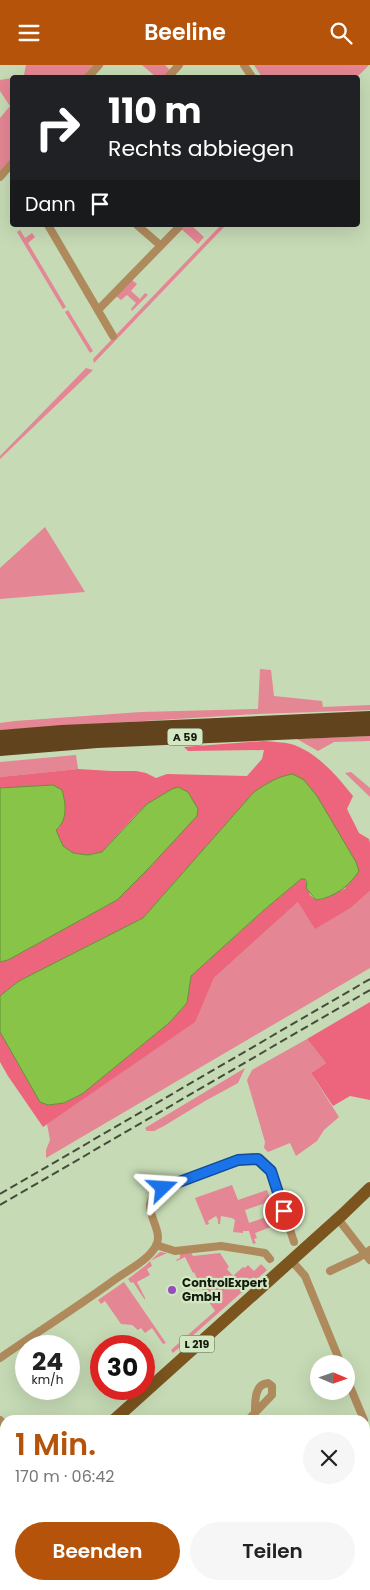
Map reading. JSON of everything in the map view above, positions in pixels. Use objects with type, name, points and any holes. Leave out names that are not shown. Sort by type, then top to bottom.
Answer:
[{"type":"highway","name":"A 59","points":[[0,737],[370,718]]},
{"type":"highway","name":"A 59","points":[[0,749],[97,741],[370,729]]},
{"type":"main road","name":"L 219","points":[[120,1415],[370,1188]]},
{"type":"street","points":[[90,75],[99,65]]},
{"type":"street","points":[[171,75],[179,65]]},
{"type":"street","points":[[0,177],[10,165]]},
{"type":"street","points":[[49,227],[113,336]]},
{"type":"street","points":[[139,227],[160,245]]},
{"type":"street","points":[[98,310],[179,227]]},
{"type":"street","points":[[0,1358],[67,1314],[140,1262],[156,1245],[157,1235],[150,1211],[153,1197],[158,1190],[238,1160],[258,1159],[271,1171],[294,1242]]},
{"type":"street","points":[[330,1271],[368,1254],[342,1224]]},
{"type":"street","points":[[156,1245],[174,1251],[222,1246],[266,1253],[270,1259]]},
{"type":"street","points":[[291,1260],[305,1275],[337,1355]]},
{"type":"street","points":[[355,1398],[362,1415]]},
{"type":"street","points":[[252,1415],[255,1411]]},
{"type":"shaded area","points":[[26,65],[94,65],[85,75],[24,75]]},
{"type":"shaded area","points":[[142,65],[165,65],[171,71],[170,75],[154,75]]},
{"type":"shaded area","points":[[254,65],[369,65],[359,75],[261,75]]},
{"type":"shaded area","points":[[10,78],[10,106],[0,91],[0,80]]},
{"type":"shaded area","points":[[10,106],[10,159],[0,171],[0,118]]},
{"type":"shaded area","points":[[179,227],[193,227],[204,237],[198,244]]},
{"type":"shaded area","points":[[219,227],[224,227],[94,363],[93,359]]},
{"type":"shaded area","points":[[20,230],[25,238],[32,233],[35,237],[28,243],[66,307],[63,309],[17,232]]},
{"type":"shaded area","points":[[132,280],[137,284],[131,291],[140,299],[145,293],[148,295],[132,311],[131,309],[136,303],[127,295],[121,300],[116,296]]},
{"type":"shaded area","points":[[68,310],[93,351],[90,353],[65,312]]},
{"type":"shaded area","points":[[86,368],[93,370],[0,459],[0,456]]},
{"type":"shaded area","points":[[45,527],[85,592],[0,599],[0,568]]},
{"type":"shaded area","points":[[260,669],[271,670],[274,696],[322,701],[323,707],[370,705],[370,710],[258,714],[0,730],[0,723],[15,721],[141,712],[258,709]]},
{"type":"shaded area","points":[[370,736],[370,741],[334,742],[318,751],[297,739]]},
{"type":"shaded area","points":[[264,741],[291,744],[309,753],[333,773],[353,796],[347,809],[359,833],[369,839],[370,843],[370,891],[352,907],[315,929],[298,902],[214,978],[195,1022],[43,1127],[0,1062],[0,1032],[40,1102],[48,1105],[64,1103],[82,1094],[169,1023],[187,1003],[191,976],[301,879],[305,879],[310,895],[316,900],[323,899],[346,888],[254,792],[143,918],[19,981],[0,996],[0,962],[8,960],[117,900],[177,837],[172,789],[147,804],[102,852],[88,855],[73,853],[63,846],[56,830],[60,827],[53,785],[0,788],[0,777],[78,769],[136,771],[156,778],[167,774],[247,776],[262,759],[264,750],[188,751],[184,747]]},
{"type":"shaded area","points":[[76,755],[78,769],[0,777],[0,762]]},
{"type":"shaded area","points":[[351,772],[370,788],[370,797],[345,773]]},
{"type":"shaded area","points":[[293,774],[304,780],[317,796],[356,862],[359,871],[346,886],[335,894],[316,900],[306,888],[307,883],[305,879],[301,879],[191,976],[187,1003],[169,1023],[82,1094],[64,1103],[48,1105],[40,1102],[0,1032],[0,996],[19,981],[143,918],[254,792],[277,778]]},
{"type":"shaded area","points":[[53,785],[62,790],[65,806],[63,821],[56,830],[63,846],[73,853],[88,855],[102,852],[147,804],[178,787],[188,792],[198,809],[197,816],[117,900],[8,960],[0,962],[0,788]]},
{"type":"shaded area","points":[[370,891],[370,968],[46,1158],[46,1150],[50,1140],[47,1124],[194,1022],[214,978],[299,901],[352,907]]},
{"type":"shaded area","points":[[370,1002],[370,1100],[350,1096],[333,1106],[311,1073],[326,1063],[307,1039]]},
{"type":"shaded area","points":[[307,1039],[326,1063],[311,1073],[339,1117],[324,1130],[317,1141],[296,1156],[290,1143],[268,1152],[264,1148],[265,1142],[247,1080],[252,1070]]},
{"type":"shaded area","points":[[245,1068],[238,1083],[154,1131],[147,1131],[145,1128]]},
{"type":"shaded area","points":[[232,1185],[238,1200],[267,1190],[271,1201],[245,1210],[249,1223],[281,1212],[284,1222],[255,1233],[257,1238],[254,1239],[256,1243],[253,1244],[249,1231],[243,1231],[243,1233],[233,1232],[235,1220],[232,1218],[221,1216],[220,1224],[218,1224],[216,1216],[208,1221],[209,1224],[206,1225],[195,1198]]},
{"type":"shaded area","points":[[190,1251],[193,1256],[220,1253],[229,1267],[227,1269],[233,1276],[248,1265],[254,1271],[261,1264],[267,1270],[173,1353],[171,1350],[215,1311],[185,1257],[176,1260],[180,1258],[180,1253]]},
{"type":"shaded area","points":[[160,1252],[167,1253],[151,1261]]},
{"type":"shaded area","points":[[150,1261],[152,1266],[147,1269],[150,1275],[137,1282],[145,1300],[133,1282],[131,1283],[128,1279]]},
{"type":"shaded area","points":[[124,1282],[166,1343],[163,1344],[152,1328],[145,1333],[141,1328],[138,1330],[132,1325],[121,1324],[105,1301],[101,1304],[98,1300]]},
{"type":"railway","points":[[0,1194],[370,979]]},
{"type":"railway","points":[[0,1205],[370,990]]},
{"type":"place","name":"ControlExpert GmbH","points":[[172,1290]]},
{"type":"route","points":[[163,1188],[238,1160],[258,1159],[271,1171],[284,1211]]}]
